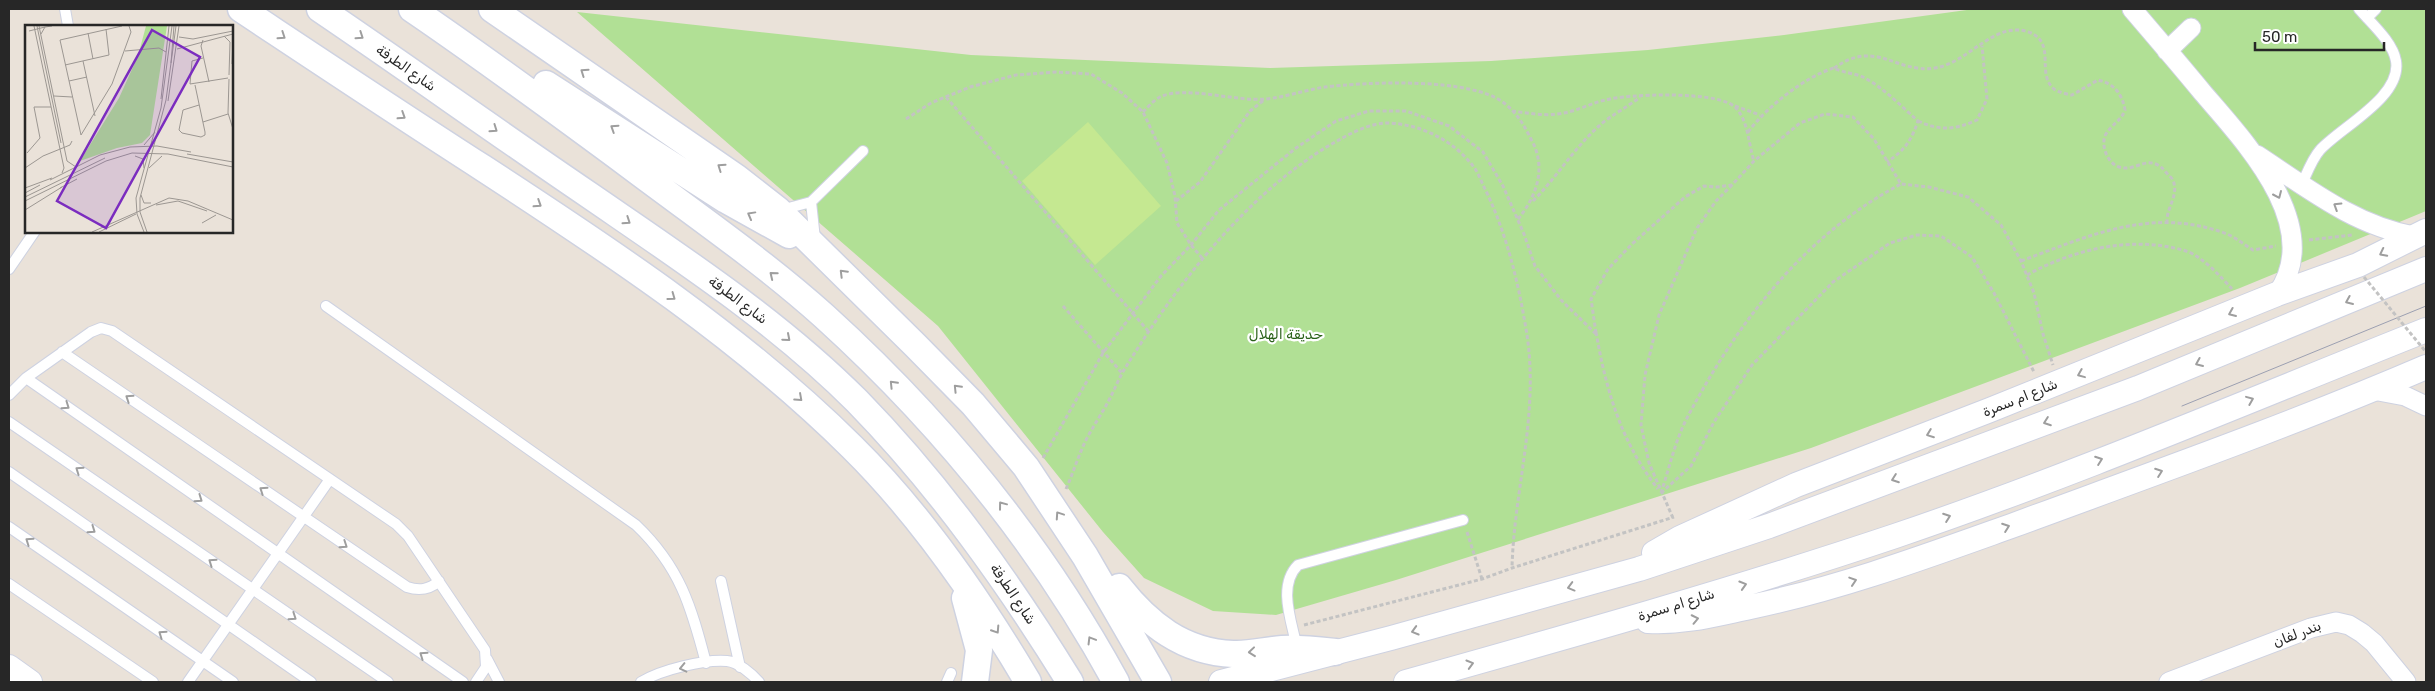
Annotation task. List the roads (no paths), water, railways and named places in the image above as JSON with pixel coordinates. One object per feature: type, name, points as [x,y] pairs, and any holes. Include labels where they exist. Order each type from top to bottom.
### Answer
[{"type":"main road","points":[[241,9],[590,238],[708,322],[766,370],[853,448],[927,534],[987,617],[1028,682]]},
{"type":"main road","name":"شارع الطرفة","points":[[320,9],[733,294],[813,360],[857,402],[898,446],[971,533],[1004,578],[1070,682]]},
{"type":"main road","points":[[412,9],[447,32],[735,244],[824,316],[882,372],[959,453],[1000,503],[1034,549],[1116,682]]},
{"type":"main road","points":[[492,9],[737,178],[778,210],[973,404],[1026,467],[1085,556],[1158,682]]},
{"type":"main road","points":[[447,32],[496,56],[546,84],[726,200],[820,251]]},
{"type":"main road","points":[[1085,556],[1102,569],[1135,608],[1157,627],[1190,645],[1210,651],[1234,654],[1295,638],[1335,652]]},
{"type":"main road","points":[[958,576],[979,650],[958,679]]},
{"type":"street","points":[[2132,9],[2254,152],[2276,191],[2293,241],[2287,277],[2277,294]]},
{"type":"street","points":[[2168,51],[2192,28]]},
{"type":"street","points":[[2254,152],[2351,215],[2390,232],[2420,234]]},
{"type":"street","name":"شارع ام سمرة","points":[[1618,574],[1671,542],[1781,491],[2277,294],[2358,265],[2420,234]]},
{"type":"street","name":"شارع ام سمرة","points":[[1221,682],[1618,574],[1769,526],[2138,388],[2426,269]]},
{"type":"street","name":"شارع ام سمرة","points":[[1406,682],[1761,580],[1907,531],[2130,448],[2426,330]]},
{"type":"street","name":"شارع ام سمرة","points":[[1629,619],[1685,621],[1784,600],[1847,583],[1924,557],[2281,427],[2426,367]]},
{"type":"street","points":[[2373,390],[2405,396],[2426,406]]},
{"type":"street","name":"بندر لفان","points":[[2169,682],[2311,628],[2336,622],[2349,625],[2362,633],[2374,644],[2406,682]]},
{"type":"street","points":[[9,667],[30,682]]},
{"type":"lane","points":[[65,9],[68,25]]},
{"type":"lane","points":[[2302,184],[2318,152],[2384,96],[2394,81],[2396,61],[2390,45],[2359,9]]},
{"type":"lane","points":[[2367,18],[2376,9]]},
{"type":"lane","points":[[778,210],[811,202],[863,151]]},
{"type":"lane","points":[[811,202],[820,251]]},
{"type":"lane","points":[[9,269],[33,232]]},
{"type":"lane","points":[[326,306],[636,525],[654,542],[682,587],[691,608],[706,663]]},
{"type":"lane","points":[[9,395],[26,378],[96,329],[112,331],[396,524],[408,536],[481,643],[499,682]]},
{"type":"lane","points":[[62,352],[407,587],[420,590],[433,586],[439,581]]},
{"type":"lane","points":[[26,378],[463,682]]},
{"type":"lane","points":[[9,422],[388,682]]},
{"type":"lane","points":[[9,472],[311,682]]},
{"type":"lane","points":[[188,682],[330,479]]},
{"type":"lane","points":[[1295,638],[1286,590],[1292,572],[1298,565],[1463,520]]},
{"type":"lane","points":[[9,527],[233,682]]},
{"type":"lane","points":[[721,581],[740,667]]},
{"type":"lane","points":[[9,584],[153,682]]},
{"type":"lane","points":[[476,682],[486,667],[487,658]]},
{"type":"lane","points":[[641,682],[655,674],[728,660],[750,673],[759,682]]},
{"type":"tram line","points":[[2182,406],[2426,306]]},
{"type":"park label","name":"حديقة الهلال","points":[[1286,334]]}]
